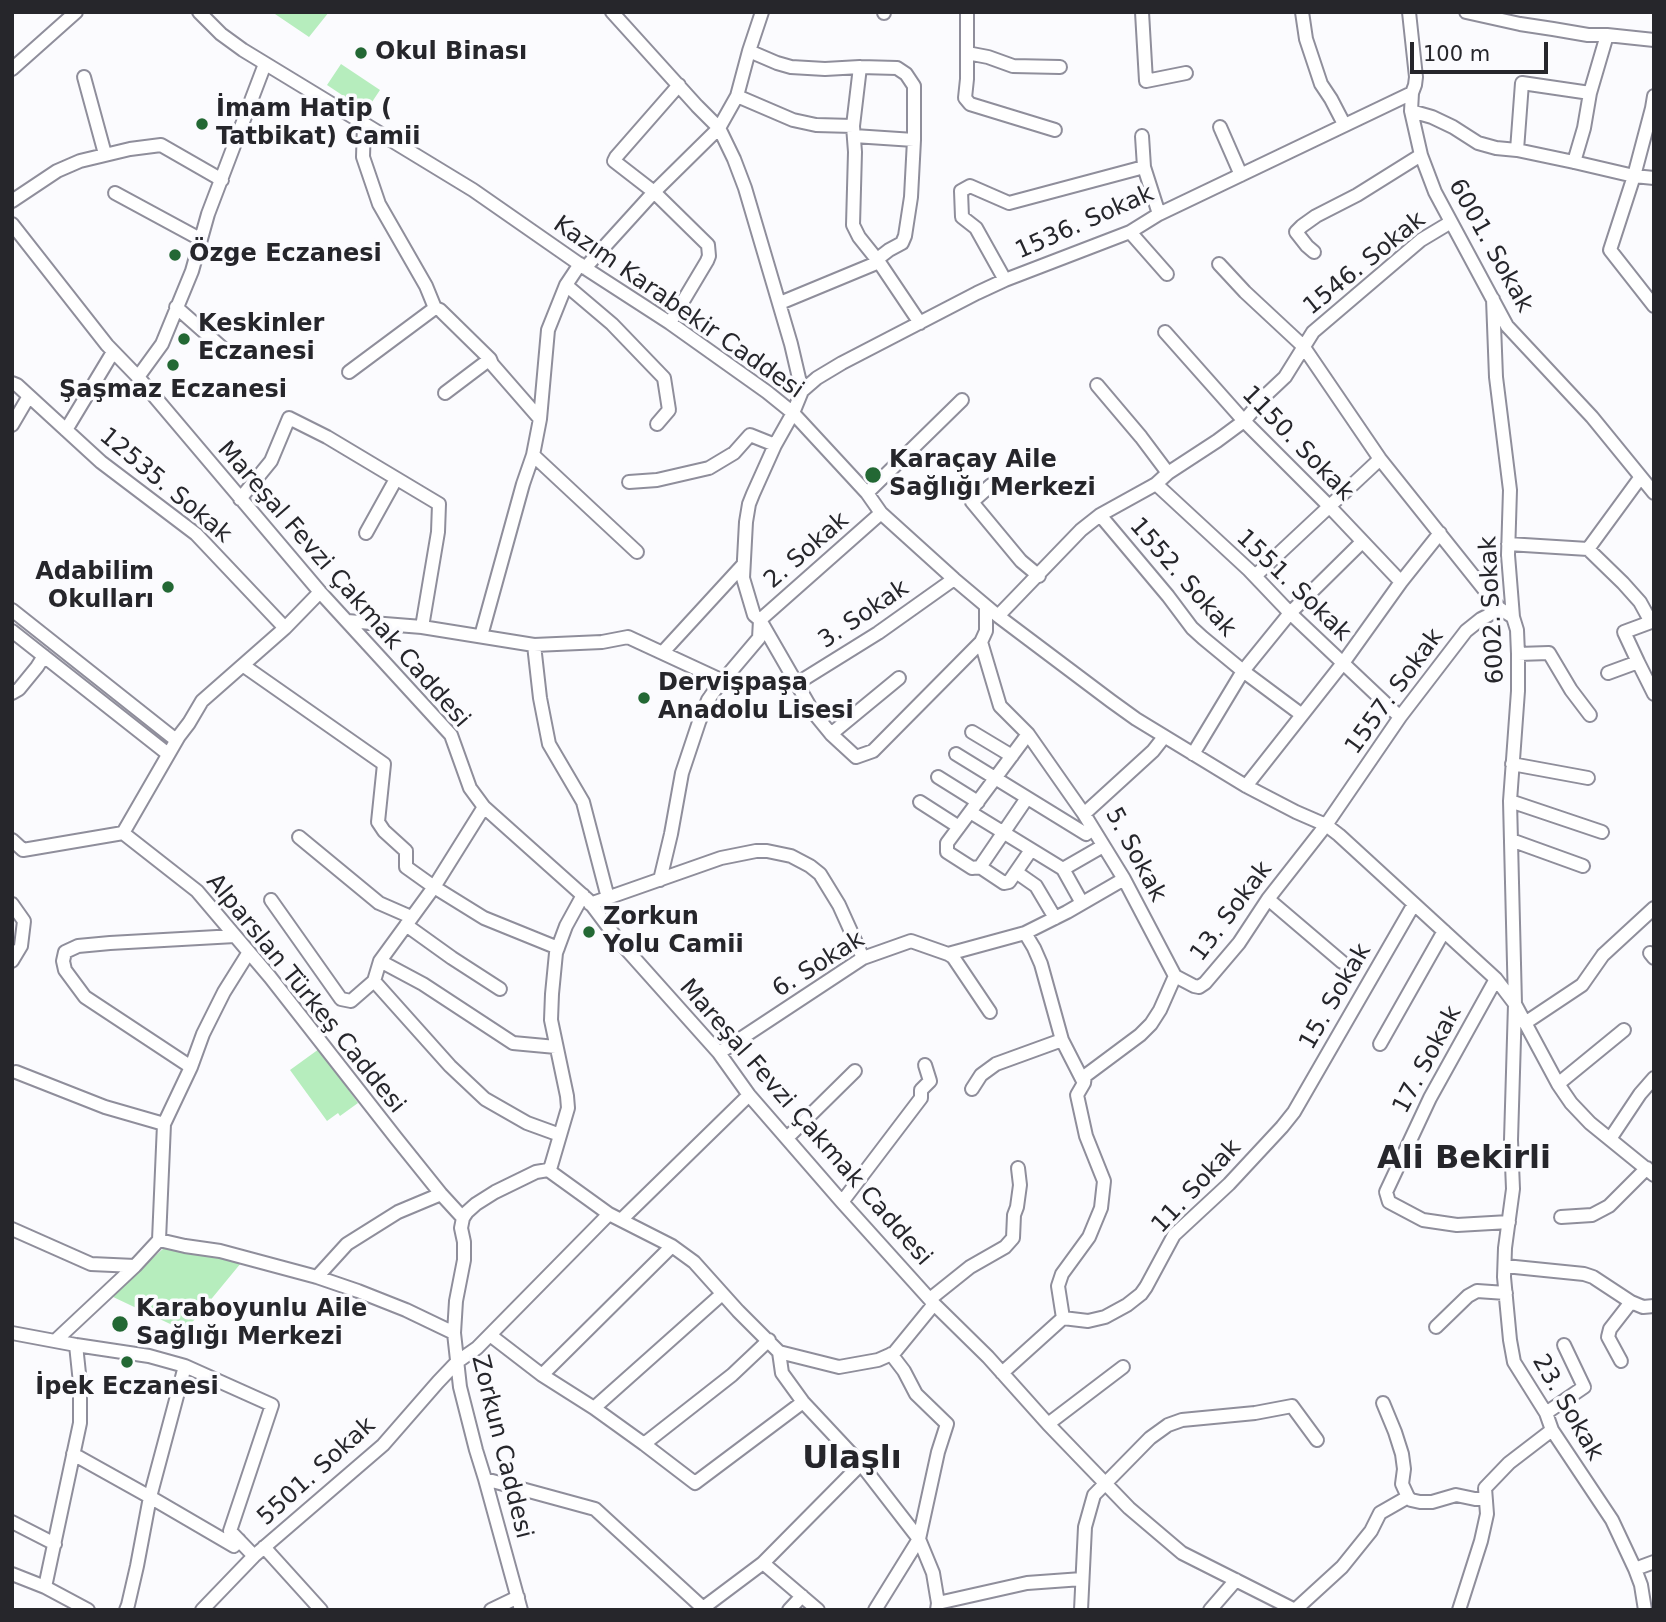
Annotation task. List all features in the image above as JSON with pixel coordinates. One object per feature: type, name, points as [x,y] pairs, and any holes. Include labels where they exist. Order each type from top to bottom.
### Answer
[{"type":"street","points":[[12,69],[76,12]]},
{"type":"street","points":[[204,17],[219,12]]},
{"type":"street","points":[[612,12],[719,128],[745,188],[780,303],[802,391],[749,504],[742,566],[754,615],[760,620],[813,712],[835,731],[856,757],[873,751],[981,642],[986,631],[986,606]]},
{"type":"street","points":[[481,636],[533,455],[540,418],[548,330],[566,285],[654,191],[719,128],[737,96],[762,12]]},
{"type":"street","points":[[967,12],[965,98],[970,104],[1055,130]]},
{"type":"street","points":[[1142,12],[1146,81],[1186,73]]},
{"type":"street","points":[[1302,12],[1306,39],[1321,85],[1344,124]]},
{"type":"street","name":"6001. Sokak","points":[[1409,12],[1416,77],[1411,111],[1421,155],[1435,192],[1507,326],[1592,417],[1654,493]]},
{"type":"street","points":[[1470,13],[1588,35],[1654,40]]},
{"type":"street","name":"Kazım Karabekir Caddesi","points":[[204,17],[221,34],[265,64],[473,190],[670,323],[793,412],[867,493],[881,513],[998,616],[1111,701],[1164,737],[1246,786],[1326,825],[1339,835],[1496,979],[1515,1004],[1558,1084],[1581,1115],[1650,1172]]},
{"type":"street","points":[[1574,162],[1606,35]]},
{"type":"street","points":[[749,51],[791,67],[897,68],[914,86],[911,197],[902,243],[880,257],[878,262],[780,303]]},
{"type":"street","points":[[967,53],[1013,66],[1060,67]]},
{"type":"street","points":[[138,377],[162,344],[192,271],[200,239],[265,64]]},
{"type":"street","points":[[860,67],[854,131],[853,225],[919,323]]},
{"type":"street","points":[[85,77],[105,154]]},
{"type":"street","points":[[1517,150],[1522,83],[1590,93]]},
{"type":"street","points":[[670,323],[706,261],[709,250],[705,240],[654,191],[614,161],[679,85]]},
{"type":"street","name":"1536. Sokak","points":[[802,391],[842,363],[1004,280],[1130,232],[1159,214],[1412,93]]},
{"type":"street","points":[[737,96],[793,120],[914,140]]},
{"type":"street","points":[[1653,104],[1634,176],[1610,250],[1654,306]]},
{"type":"street","points":[[1411,111],[1432,117],[1478,142],[1496,148],[1654,178]]},
{"type":"street","points":[[364,123],[363,157],[379,204],[426,286],[435,308],[490,359],[540,418]]},
{"type":"street","points":[[1220,127],[1241,175]]},
{"type":"street","points":[[1142,136],[1144,167],[1159,214]]},
{"type":"street","points":[[12,201],[57,171],[80,160],[161,145],[222,180]]},
{"type":"street","points":[[1314,252],[1296,232],[1302,226],[1421,155]]},
{"type":"street","points":[[1004,280],[976,228],[962,217],[961,191],[970,186],[1009,204],[1144,167]]},
{"type":"street","points":[[115,193],[200,239]]},
{"type":"street","name":"1546. Sokak","points":[[998,616],[1039,576],[1071,539],[1100,516],[1156,484],[1244,421],[1293,367],[1313,332],[1422,240],[1451,222]]},
{"type":"street","name":"Mareşal Fevzi Çakmak Caddesi","points":[[12,224],[113,352],[138,377],[320,592],[451,735],[470,788],[484,807],[587,900],[618,940],[719,1053],[749,1094],[932,1301],[1129,1508],[1182,1553],[1295,1610]]},
{"type":"street","points":[[1130,232],[1167,274]]},
{"type":"street","points":[[1219,264],[1303,346],[1380,459],[1499,608],[1513,617]]},
{"type":"street","points":[[566,285],[612,324],[664,378],[669,410],[657,424]]},
{"type":"street","name":"6002. Sokak","points":[[1493,299],[1496,377],[1510,490],[1507,544],[1518,654],[1510,801],[1515,1004]]},
{"type":"street","points":[[176,307],[227,352]]},
{"type":"street","points":[[349,372],[435,308]]},
{"type":"street","name":"1150. Sokak","points":[[1165,332],[1244,421],[1401,582]]},
{"type":"street","points":[[66,430],[113,352]]},
{"type":"street","points":[[445,393],[490,359]]},
{"type":"street","name":"12535. Sokak","points":[[12,383],[101,462],[196,534],[285,628]]},
{"type":"street","points":[[1097,385],[1168,473]]},
{"type":"street","points":[[12,425],[29,396]]},
{"type":"street","points":[[867,493],[962,400]]},
{"type":"street","points":[[240,499],[271,461],[289,418],[327,437],[439,504],[438,531],[422,627]]},
{"type":"street","points":[[629,482],[657,480],[709,468],[734,453],[750,435],[775,445]]},
{"type":"street","points":[[533,455],[637,552]]},
{"type":"street","points":[[1255,576],[1380,459]]},
{"type":"street","points":[[366,533],[397,478]]},
{"type":"street","points":[[1588,549],[1640,478]]},
{"type":"street","name":"1551. Sokak","points":[[1156,484],[1400,717]]},
{"type":"street","points":[[991,485],[972,502],[1021,561],[1039,576]]},
{"type":"street","name":"2. Sokak","points":[[760,620],[881,513]]},
{"type":"street","name":"1552. Sokak","points":[[1100,516],[1192,628],[1242,671],[1302,715]]},
{"type":"street","points":[[1246,786],[1343,663],[1440,533]]},
{"type":"street","points":[[1193,754],[1242,671],[1290,613],[1362,542]]},
{"type":"street","points":[[1507,544],[1588,549],[1623,583],[1653,621],[1624,632],[1654,694]]},
{"type":"street","points":[[663,653],[742,566]]},
{"type":"street","name":"3. Sokak","points":[[796,684],[878,633],[954,579]]},
{"type":"street","points":[[12,859],[23,850],[123,833],[176,740],[202,701],[244,666],[320,592]]},
{"type":"street","name":"1557. Sokak","points":[[1326,825],[1400,717],[1466,631],[1499,608]]},
{"type":"street","points":[[12,610],[176,740]]},
{"type":"street","points":[[660,880],[688,753],[708,699],[759,638],[760,620]]},
{"type":"street","points":[[347,621],[422,627],[534,645],[602,642],[628,637],[723,681]]},
{"type":"street","points":[[12,631],[168,754]]},
{"type":"street","points":[[981,642],[1000,706],[1028,734],[1084,814]]},
{"type":"street","points":[[534,645],[540,698],[550,744],[583,802],[608,898]]},
{"type":"street","points":[[1518,654],[1549,653],[1590,715]]},
{"type":"street","points":[[12,693],[19,689],[44,656]]},
{"type":"street","points":[[1608,673],[1638,662]]},
{"type":"street","points":[[244,666],[384,764],[377,822],[383,831],[406,851],[406,867],[484,918],[558,948]]},
{"type":"street","points":[[835,731],[899,678]]},
{"type":"street","points":[[972,732],[1012,756]]},
{"type":"street","points":[[1028,734],[947,843],[947,852],[972,868],[980,867],[1004,883],[1009,882],[1031,850]]},
{"type":"street","name":"5. Sokak","points":[[1164,737],[1153,751],[1084,814],[1124,879],[1175,976]]},
{"type":"street","points":[[956,754],[1086,834],[1093,829]]},
{"type":"street","points":[[1512,764],[1588,778]]},
{"type":"street","points":[[938,777],[1003,833],[1063,869],[1082,903]]},
{"type":"street","points":[[980,867],[1027,798]]},
{"type":"street","points":[[1510,801],[1602,832]]},
{"type":"street","points":[[920,802],[959,827]]},
{"type":"street","points":[[271,900],[341,999],[351,1001],[374,981],[380,961],[434,887],[484,807]]},
{"type":"street","name":"13. Sokak","points":[[1084,1083],[1085,1076],[1090,1071],[1098,1068],[1152,1024],[1175,976],[1194,986],[1205,983],[1239,943],[1268,899],[1326,825]]},
{"type":"street","name":"Alparslan Türkeş Caddesi","points":[[123,833],[197,891],[463,1218]]},
{"type":"street","points":[[299,837],[379,903],[409,921],[452,958],[500,989]]},
{"type":"street","points":[[12,840],[23,850]]},
{"type":"street","points":[[1511,840],[1583,866]]},
{"type":"street","points":[[1063,869],[1104,846]]},
{"type":"street","points":[[548,1170],[568,1108],[551,1020],[558,948],[566,926],[587,900],[608,898],[703,863],[744,852],[767,851],[791,856],[820,873],[839,905],[863,957]]},
{"type":"street","points":[[1016,872],[1036,886],[1055,918]]},
{"type":"street","points":[[948,954],[1024,933],[1124,879]]},
{"type":"street","points":[[1268,899],[1342,962]]},
{"type":"street","points":[[12,904],[23,920],[21,946],[12,961]]},
{"type":"street","name":"15. Sokak","points":[[1294,1112],[1414,904]]},
{"type":"street","points":[[1525,1023],[1582,985],[1603,955],[1654,908]]},
{"type":"street","points":[[1380,1044],[1444,931]]},
{"type":"street","points":[[1002,1373],[1063,1318],[1058,1286],[1062,1274],[1092,1230],[1101,1208],[1104,1181],[1086,1136],[1078,1103],[1077,1095],[1084,1083],[1062,1040],[1041,964],[1024,933]]},
{"type":"street","points":[[191,1067],[85,997],[65,971],[62,961],[65,952],[78,946],[235,936]]},
{"type":"street","name":"6. Sokak","points":[[719,1053],[863,957],[911,941],[948,954]]},
{"type":"street","points":[[55,1341],[159,1240],[164,1124],[191,1067],[203,1034],[249,952]]},
{"type":"street","points":[[948,954],[953,957],[990,1012]]},
{"type":"street","points":[[380,961],[423,984],[513,1043],[556,1047]]},
{"type":"street","name":"17. Sokak","points":[[1496,979],[1430,1098],[1386,1192],[1390,1202],[1423,1220],[1457,1225],[1509,1222]]},
{"type":"street","points":[[374,981],[450,1066],[485,1099],[527,1123],[560,1135]]},
{"type":"street","name":"23. Sokak","points":[[1515,1004],[1511,1140],[1513,1189],[1505,1248],[1506,1293],[1514,1362],[1546,1413],[1552,1430],[1612,1520],[1641,1585],[1645,1610]]},
{"type":"street","points":[[1558,1084],[1624,1030]]},
{"type":"street","points":[[972,1089],[981,1075],[996,1064],[1062,1040]]},
{"type":"street","points":[[842,1202],[921,1098],[921,1090],[930,1081],[925,1065]]},
{"type":"street","points":[[787,1138],[855,1072]]},
{"type":"street","points":[[14,1073],[105,1107],[164,1124]]},
{"type":"street","points":[[1610,1139],[1654,1078]]},
{"type":"street","points":[[621,1220],[749,1094]]},
{"type":"street","name":"11. Sokak","points":[[1063,1318],[1096,1320],[1115,1313],[1135,1299],[1146,1287],[1174,1235],[1229,1184],[1294,1112]]},
{"type":"street","points":[[779,1352],[839,1367],[878,1360],[891,1354],[932,1301],[970,1267],[1005,1247],[1013,1238],[1020,1185],[1018,1168]]},
{"type":"street","points":[[463,1218],[476,1204],[495,1192],[536,1172],[548,1170],[609,1214],[671,1246],[694,1262],[779,1352],[782,1373],[803,1402],[861,1464],[919,1539],[933,1573],[938,1606],[1027,1583],[1082,1579]]},
{"type":"street","points":[[1561,1217],[1592,1214],[1609,1206],[1650,1172]]},
{"type":"street","points":[[317,1277],[347,1244],[398,1212],[441,1194]]},
{"type":"street","name":"5501. Sokak","points":[[202,1610],[254,1556],[383,1445],[457,1362],[491,1335],[609,1214]]},
{"type":"street","name":"Zorkun Caddesi","points":[[463,1218],[461,1228],[464,1260],[456,1301],[454,1333],[460,1387],[519,1603]]},
{"type":"street","points":[[12,1229],[91,1264],[135,1266]]},
{"type":"street","points":[[159,1240],[236,1255],[317,1277],[406,1310],[454,1333]]},
{"type":"street","points":[[542,1375],[671,1246]]},
{"type":"street","points":[[1505,1266],[1584,1274],[1631,1302],[1643,1307],[1654,1306]]},
{"type":"street","points":[[1436,1327],[1468,1296],[1477,1291],[1506,1293]]},
{"type":"street","points":[[594,1408],[722,1294]]},
{"type":"street","points":[[1621,1361],[1608,1337],[1610,1329],[1631,1302]]},
{"type":"street","points":[[12,1333],[149,1356],[185,1366],[272,1405],[230,1531],[254,1556]]},
{"type":"street","points":[[491,1335],[542,1375],[594,1408],[695,1483],[803,1402]]},
{"type":"street","points":[[645,1444],[733,1375],[769,1340]]},
{"type":"street","points":[[45,1587],[80,1423],[76,1345]]},
{"type":"street","points":[[1546,1413],[1584,1387],[1564,1345]]},
{"type":"street","points":[[875,1610],[919,1539],[938,1452],[947,1424],[916,1394],[891,1354]]},
{"type":"street","points":[[126,1610],[150,1497],[185,1366]]},
{"type":"street","points":[[1048,1424],[1123,1367]]},
{"type":"street","points":[[1383,1404],[1402,1454],[1402,1485],[1411,1500],[1432,1502],[1456,1495],[1485,1499]]},
{"type":"street","points":[[1082,1610],[1085,1527],[1094,1495],[1150,1438],[1174,1422],[1292,1406],[1317,1440]]},
{"type":"street","points":[[1459,1610],[1487,1514],[1485,1488],[1509,1463],[1552,1430]]},
{"type":"street","points":[[74,1454],[234,1546],[239,1540]]},
{"type":"street","points":[[485,1479],[595,1508],[703,1608],[763,1563],[861,1464]]},
{"type":"street","points":[[1295,1610],[1342,1567],[1371,1531],[1380,1513],[1408,1497]]},
{"type":"street","points":[[12,1522],[55,1544]]},
{"type":"street","points":[[264,1547],[321,1610]]},
{"type":"street","points":[[1635,1569],[1654,1562]]},
{"type":"street","points":[[763,1563],[818,1610]]},
{"type":"street","points":[[12,1574],[45,1587],[88,1610]]},
{"type":"street","points":[[1210,1610],[1236,1580]]},
{"type":"street","points":[[789,1610],[802,1596]]},
{"type":"street","points":[[491,1610],[519,1603]]},
{"type":"green space","points":[[329,12],[309,37],[275,14]]},
{"type":"green space","points":[[341,64],[380,90],[366,111],[327,85]]},
{"type":"green space","points":[[319,1049],[358,1103],[340,1116],[338,1113],[327,1121],[290,1070]]},
{"type":"green space","points":[[165,1247],[241,1263],[185,1331],[111,1296]]},
{"type":"place","name":"Okul Binası","points":[[361,53]]},
{"type":"place","name":"İmam Hatip ( Tatbikat) Camii","points":[[202,124]]},
{"type":"place","name":"Özge Eczanesi","points":[[175,255]]},
{"type":"place","name":"Keskinler Eczanesi","points":[[184,339]]},
{"type":"place","name":"Şaşmaz Eczanesi","points":[[173,365]]},
{"type":"place","name":"Karaçay Aile Sağlığı Merkezi","points":[[873,475]]},
{"type":"place","name":"Adabilim Okulları","points":[[168,587]]},
{"type":"place","name":"Dervişpaşa Anadolu Lisesi","points":[[644,698]]},
{"type":"place","name":"Zorkun Yolu Camii","points":[[589,932]]},
{"type":"place","name":"Karaboyunlu Aile Sağlığı Merkezi","points":[[120,1324]]},
{"type":"place","name":"İpek Eczanesi","points":[[127,1362]]},
{"type":"district","name":"Ali Bekirli","points":[[1464,1160]]},
{"type":"district","name":"Ulaşlı","points":[[852,1460]]}]
